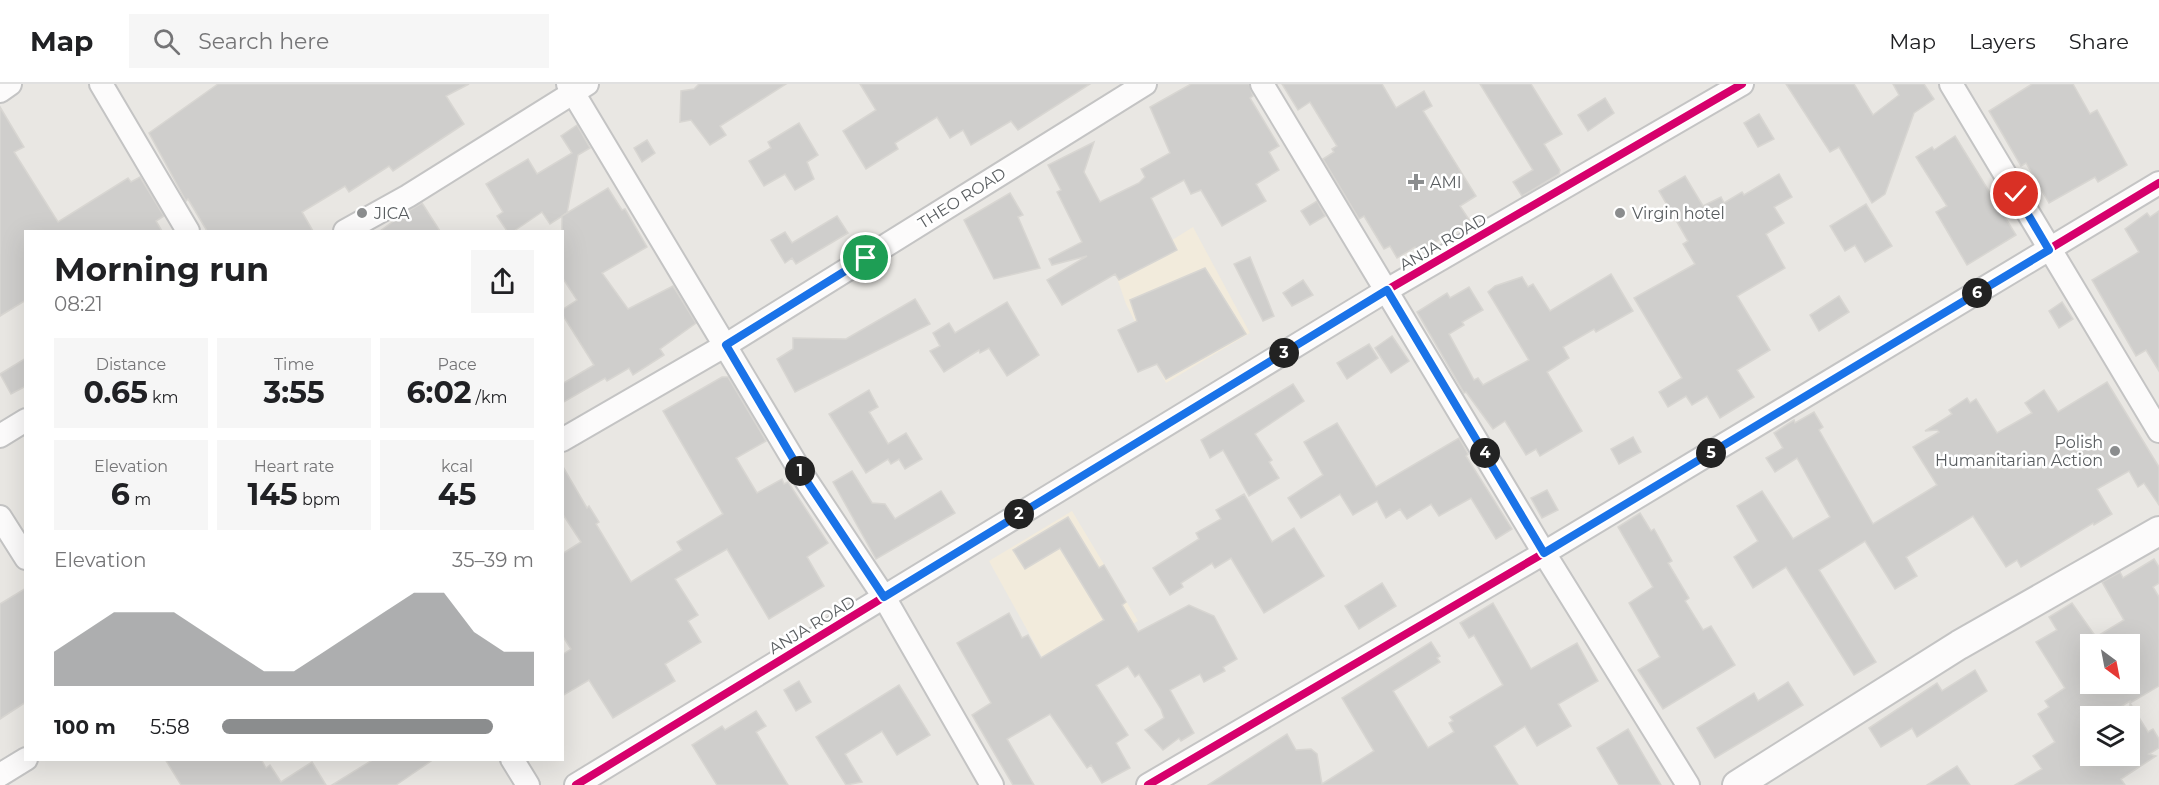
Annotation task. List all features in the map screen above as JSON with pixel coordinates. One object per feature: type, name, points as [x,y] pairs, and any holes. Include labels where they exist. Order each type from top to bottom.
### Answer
[{"type":"street","points":[[0,91],[10,84]]},
{"type":"street","points":[[101,84],[187,230]]},
{"type":"street","name":"THEO ROAD","points":[[564,439],[726,345],[1145,84]]},
{"type":"street","points":[[1262,84],[1544,553],[1689,785]]},
{"type":"street","name":"ANJA ROAD","points":[[576,785],[1387,290],[1742,84]]},
{"type":"street","points":[[1951,84],[2159,431]]},
{"type":"street","points":[[347,230],[408,196],[576,87],[802,474],[884,597],[992,785]]},
{"type":"street","points":[[1148,785],[1544,553],[2159,183]]},
{"type":"street","points":[[0,436],[24,421]]},
{"type":"street","points":[[0,517],[24,555]]},
{"type":"street","points":[[1737,785],[1959,645],[2159,531]]},
{"type":"street","points":[[0,775],[24,760]]},
{"type":"street","points":[[513,761],[528,785]]},
{"type":"shaded area","points":[[1193,227],[1250,333],[1166,383],[1126,304],[1116,275]]},
{"type":"shaded area","points":[[1072,511],[1138,621],[1051,673],[989,561]]},
{"type":"building","points":[[218,84],[469,84],[446,96],[464,124],[393,171],[389,166],[349,192],[345,186],[302,212],[312,230],[206,230],[188,199],[186,201],[149,133]]},
{"type":"building","points":[[699,84],[786,84],[720,126],[726,135],[710,145],[691,120],[680,122],[681,91],[694,89]]},
{"type":"building","points":[[860,84],[1090,84],[1018,130],[1011,121],[971,145],[963,130],[950,138],[937,117],[895,143],[898,149],[866,169],[843,131],[876,110]]},
{"type":"building","points":[[1191,84],[1249,84],[1253,96],[1250,98],[1279,146],[1269,152],[1279,170],[1256,184],[1266,201],[1222,226],[1201,190],[1191,194],[1184,180],[1151,198],[1177,250],[1119,280],[1115,274],[1062,305],[1047,280],[1087,256],[1052,265],[1049,259],[1082,242],[1057,192],[1061,190],[1048,165],[1094,142],[1084,172],[1100,202],[1139,183],[1145,177],[1141,169],[1170,153],[1150,107]]},
{"type":"building","points":[[1282,84],[1382,84],[1396,108],[1424,91],[1432,106],[1423,111],[1476,196],[1460,206],[1470,221],[1418,253],[1415,247],[1397,258],[1390,246],[1384,249],[1364,216],[1359,219],[1323,159],[1334,152],[1332,149],[1337,146],[1310,102],[1298,110]]},
{"type":"building","points":[[1480,84],[1531,84],[1562,134],[1544,144],[1560,170],[1559,174],[1522,196],[1513,182],[1533,170]]},
{"type":"building","points":[[1786,84],[1854,84],[1873,115],[1899,95],[1893,84],[1924,84],[1934,99],[1914,113],[1885,194],[1872,203],[1839,147],[1830,152]]},
{"type":"building","points":[[2032,84],[2073,84],[2090,114],[2097,110],[2127,165],[2098,182],[2095,177],[2049,203],[2026,163],[2021,166],[1989,111]]},
{"type":"building","points":[[1605,98],[1614,113],[1588,131],[1578,115]]},
{"type":"building","points":[[0,107],[24,147],[14,152],[58,222],[128,178],[131,182],[140,177],[164,216],[156,221],[161,230],[24,230],[24,301],[0,316]]},
{"type":"building","points":[[1759,114],[1774,139],[1758,147],[1744,123]]},
{"type":"building","points":[[799,123],[818,155],[807,162],[814,179],[795,190],[785,174],[764,186],[749,161],[771,148],[768,142]]},
{"type":"building","points":[[577,125],[590,148],[578,155],[567,213],[550,224],[542,212],[515,230],[506,230],[497,216],[503,212],[486,184],[528,159],[537,174],[572,153],[561,136]]},
{"type":"building","points":[[1955,136],[2016,235],[1967,265],[1936,212],[1947,206],[1916,157],[1932,147],[1934,150]]},
{"type":"building","points":[[647,140],[655,153],[642,162],[634,148]]},
{"type":"building","points":[[1779,174],[1792,197],[1774,207],[1784,223],[1766,234],[1785,268],[1737,296],[1770,350],[1737,370],[1754,397],[1720,418],[1707,396],[1692,405],[1686,396],[1668,407],[1659,392],[1682,378],[1634,298],[1695,264],[1683,244],[1688,241],[1659,191],[1685,176],[1703,206],[1721,197],[1724,203],[1742,192],[1744,195]]},
{"type":"building","points":[[608,188],[622,210],[625,209],[647,247],[602,273],[628,309],[673,286],[696,323],[660,349],[664,355],[633,375],[629,368],[607,381],[605,378],[564,402],[564,383],[594,365],[564,317],[564,309],[577,300],[564,280],[562,216]]},
{"type":"building","points":[[1010,193],[1023,215],[1018,217],[1040,268],[994,279],[964,220]]},
{"type":"building","points":[[1317,201],[1325,216],[1310,225],[1301,211]]},
{"type":"building","points":[[422,203],[439,230],[381,230]]},
{"type":"building","points":[[1866,204],[1892,246],[1865,262],[1855,245],[1845,251],[1830,226]]},
{"type":"building","points":[[2159,211],[2159,371],[2146,350],[2136,356],[2092,280],[2139,252],[2125,229],[2147,213],[2150,217]]},
{"type":"building","points":[[837,216],[848,233],[796,264],[792,258],[785,263],[771,240],[785,232],[792,243]]},
{"type":"building","points":[[1250,257],[1274,316],[1263,321],[1234,264]]},
{"type":"building","points":[[1205,268],[1246,334],[1166,379],[1157,364],[1138,372],[1118,330],[1137,321],[1130,300]]},
{"type":"building","points":[[1611,274],[1633,311],[1596,332],[1594,329],[1563,347],[1569,358],[1547,372],[1582,431],[1540,456],[1536,449],[1526,455],[1505,421],[1493,429],[1466,392],[1464,393],[1417,312],[1447,293],[1450,298],[1469,287],[1483,310],[1462,322],[1464,325],[1449,334],[1474,380],[1478,378],[1483,385],[1529,360],[1488,292],[1495,286],[1522,277],[1528,287],[1533,284],[1550,311]]},
{"type":"building","points":[[1303,280],[1313,295],[1292,306],[1283,293]]},
{"type":"building","points":[[1839,296],[1849,312],[1819,331],[1810,315]]},
{"type":"building","points":[[915,299],[930,324],[795,392],[777,359],[793,349],[793,338],[846,339]]},
{"type":"building","points":[[1007,302],[1039,355],[1007,376],[989,348],[980,353],[979,350],[944,372],[930,351],[940,346],[933,333],[949,323],[955,333]]},
{"type":"building","points":[[2062,302],[2073,319],[2059,328],[2049,311]]},
{"type":"building","points":[[1392,336],[1409,361],[1391,373],[1375,348]]},
{"type":"building","points":[[1369,344],[1378,358],[1347,379],[1337,363]]},
{"type":"building","points":[[24,359],[24,387],[11,394],[0,374]]},
{"type":"building","points":[[722,377],[728,377],[766,441],[736,458],[757,493],[782,479],[784,484],[788,482],[828,543],[807,557],[824,586],[769,619],[727,549],[675,579],[698,615],[688,621],[701,642],[665,664],[675,681],[613,718],[589,680],[564,695],[564,654],[571,649],[564,638],[564,553],[581,542],[564,516],[564,468],[587,508],[589,506],[599,522],[596,524],[631,582],[682,550],[677,542],[723,514],[663,411]]},
{"type":"building","points":[[2107,382],[2159,467],[2159,505],[2144,483],[2138,487],[2129,471],[2097,489],[2112,514],[2021,567],[2017,560],[2006,567],[1973,516],[1906,557],[1917,576],[1895,589],[1865,541],[1819,570],[1876,662],[1854,675],[1786,567],[1753,588],[1734,557],[1758,541],[1737,506],[1762,491],[1793,539],[1830,517],[1797,458],[1775,472],[1766,458],[1783,448],[1774,433],[1794,420],[1795,423],[1814,412],[1823,427],[1819,430],[1873,524],[1937,485],[1913,447],[1939,432],[1937,430],[1925,431],[1952,414],[1949,410],[1967,398],[1970,403],[1976,399],[1997,433],[2032,413],[2025,403],[2044,390],[2058,412]]},
{"type":"building","points":[[1293,384],[1304,401],[1255,434],[1272,460],[1269,462],[1279,478],[1249,496],[1223,450],[1210,458],[1201,440]]},
{"type":"building","points":[[869,390],[878,407],[869,412],[888,444],[906,433],[922,459],[905,469],[899,459],[891,464],[888,459],[866,473],[829,414]]},
{"type":"building","points":[[1337,423],[1376,487],[1459,438],[1468,454],[1466,456],[1512,529],[1496,539],[1471,498],[1439,516],[1431,504],[1407,519],[1400,509],[1386,518],[1377,501],[1353,515],[1340,494],[1301,518],[1288,498],[1323,475],[1304,442]]},
{"type":"building","points":[[1633,437],[1641,452],[1619,464],[1611,449]]},
{"type":"building","points":[[852,471],[872,503],[885,504],[895,519],[941,491],[955,513],[876,559],[833,482]]},
{"type":"building","points":[[1547,490],[1558,510],[1542,518],[1531,498]]},
{"type":"building","points":[[1244,494],[1272,542],[1294,528],[1324,576],[1264,613],[1231,558],[1215,568],[1212,563],[1181,583],[1183,587],[1170,595],[1153,568],[1199,539],[1196,533],[1221,519],[1216,510]]},
{"type":"building","points":[[1640,513],[1651,531],[1654,529],[1672,561],[1668,563],[1689,598],[1685,601],[1703,630],[1711,626],[1735,665],[1663,709],[1638,670],[1660,657],[1629,603],[1653,587],[1618,527]]},
{"type":"building","points":[[1068,517],[1099,568],[1104,565],[1126,602],[1122,605],[1138,632],[1189,605],[1214,616],[1237,659],[1223,667],[1225,671],[1204,682],[1200,674],[1170,690],[1194,733],[1181,741],[1179,738],[1163,750],[1145,730],[1164,718],[1161,709],[1139,674],[1135,677],[1128,666],[1096,685],[1128,735],[1116,743],[1130,768],[1102,783],[1091,765],[1087,768],[1050,714],[1007,739],[1034,785],[1013,785],[972,715],[991,703],[957,643],[1009,613],[1022,638],[1028,635],[1041,658],[1104,620],[1060,548],[1025,569],[1013,550]]},
{"type":"building","points":[[2154,559],[2159,567],[2159,583],[2153,587],[2159,597],[2159,686],[2122,706],[2080,706],[2080,766],[2140,766],[2140,719],[2148,732],[2153,729],[2159,739],[2159,748],[2149,754],[2156,756],[2121,779],[2125,785],[2015,785],[2042,769],[2033,756],[2055,742],[2038,714],[2049,707],[2045,701],[2065,688],[2036,642],[2057,630],[2049,617],[2072,603],[2094,634],[2080,634],[2080,694],[2140,694],[2140,634],[2101,634],[2124,620],[2102,582],[2120,572],[2123,578]]},
{"type":"building","points":[[1382,583],[1396,606],[1359,629],[1345,606]]},
{"type":"building","points":[[24,589],[24,703],[0,719],[0,604]]},
{"type":"building","points":[[1493,603],[1531,669],[1577,643],[1598,681],[1558,704],[1571,726],[1537,746],[1525,726],[1494,746],[1518,785],[1208,785],[1287,734],[1296,750],[1311,749],[1317,754],[1322,784],[1374,751],[1342,698],[1431,642],[1440,656],[1437,658],[1440,662],[1393,691],[1428,748],[1454,732],[1449,723],[1453,721],[1450,717],[1503,685],[1474,635],[1469,638],[1460,623]]},
{"type":"building","points":[[1975,670],[1987,691],[1917,737],[1912,728],[1881,747],[1869,728],[1937,683],[1942,691]]},
{"type":"building","points":[[799,681],[811,702],[796,711],[784,690]]},
{"type":"building","points":[[1788,682],[1803,705],[1715,758],[1697,728],[1754,693],[1758,701]]},
{"type":"building","points":[[899,685],[930,735],[897,755],[882,731],[845,754],[862,782],[846,785],[816,737]]},
{"type":"building","points":[[756,711],[766,726],[756,732],[788,785],[717,785],[692,745],[722,726],[725,730]]},
{"type":"building","points":[[1628,729],[1661,785],[1619,785],[1597,748]]},
{"type":"building","points":[[166,761],[262,761],[266,768],[270,765],[281,782],[312,762],[326,785],[181,785]]},
{"type":"building","points":[[371,761],[431,761],[396,785],[332,785]]},
{"type":"building","points":[[1957,766],[1970,785],[1927,785]]},
{"type":"cycle path","points":[[576,785],[1387,290],[1742,84]]},
{"type":"cycle path","points":[[1148,785],[1544,553],[2159,183]]},
{"type":"place","name":"AMI","points":[[1416,182]]},
{"type":"place","name":"JICA","points":[[362,213]]},
{"type":"place","name":"Virgin hotel","points":[[1620,213]]},
{"type":"place","name":"Polish Humanitarian Action","points":[[2115,451]]},
{"type":"route","points":[[866,258],[726,345],[802,474],[884,597],[1387,290],[1544,553],[2049,250],[2016,194]]}]
